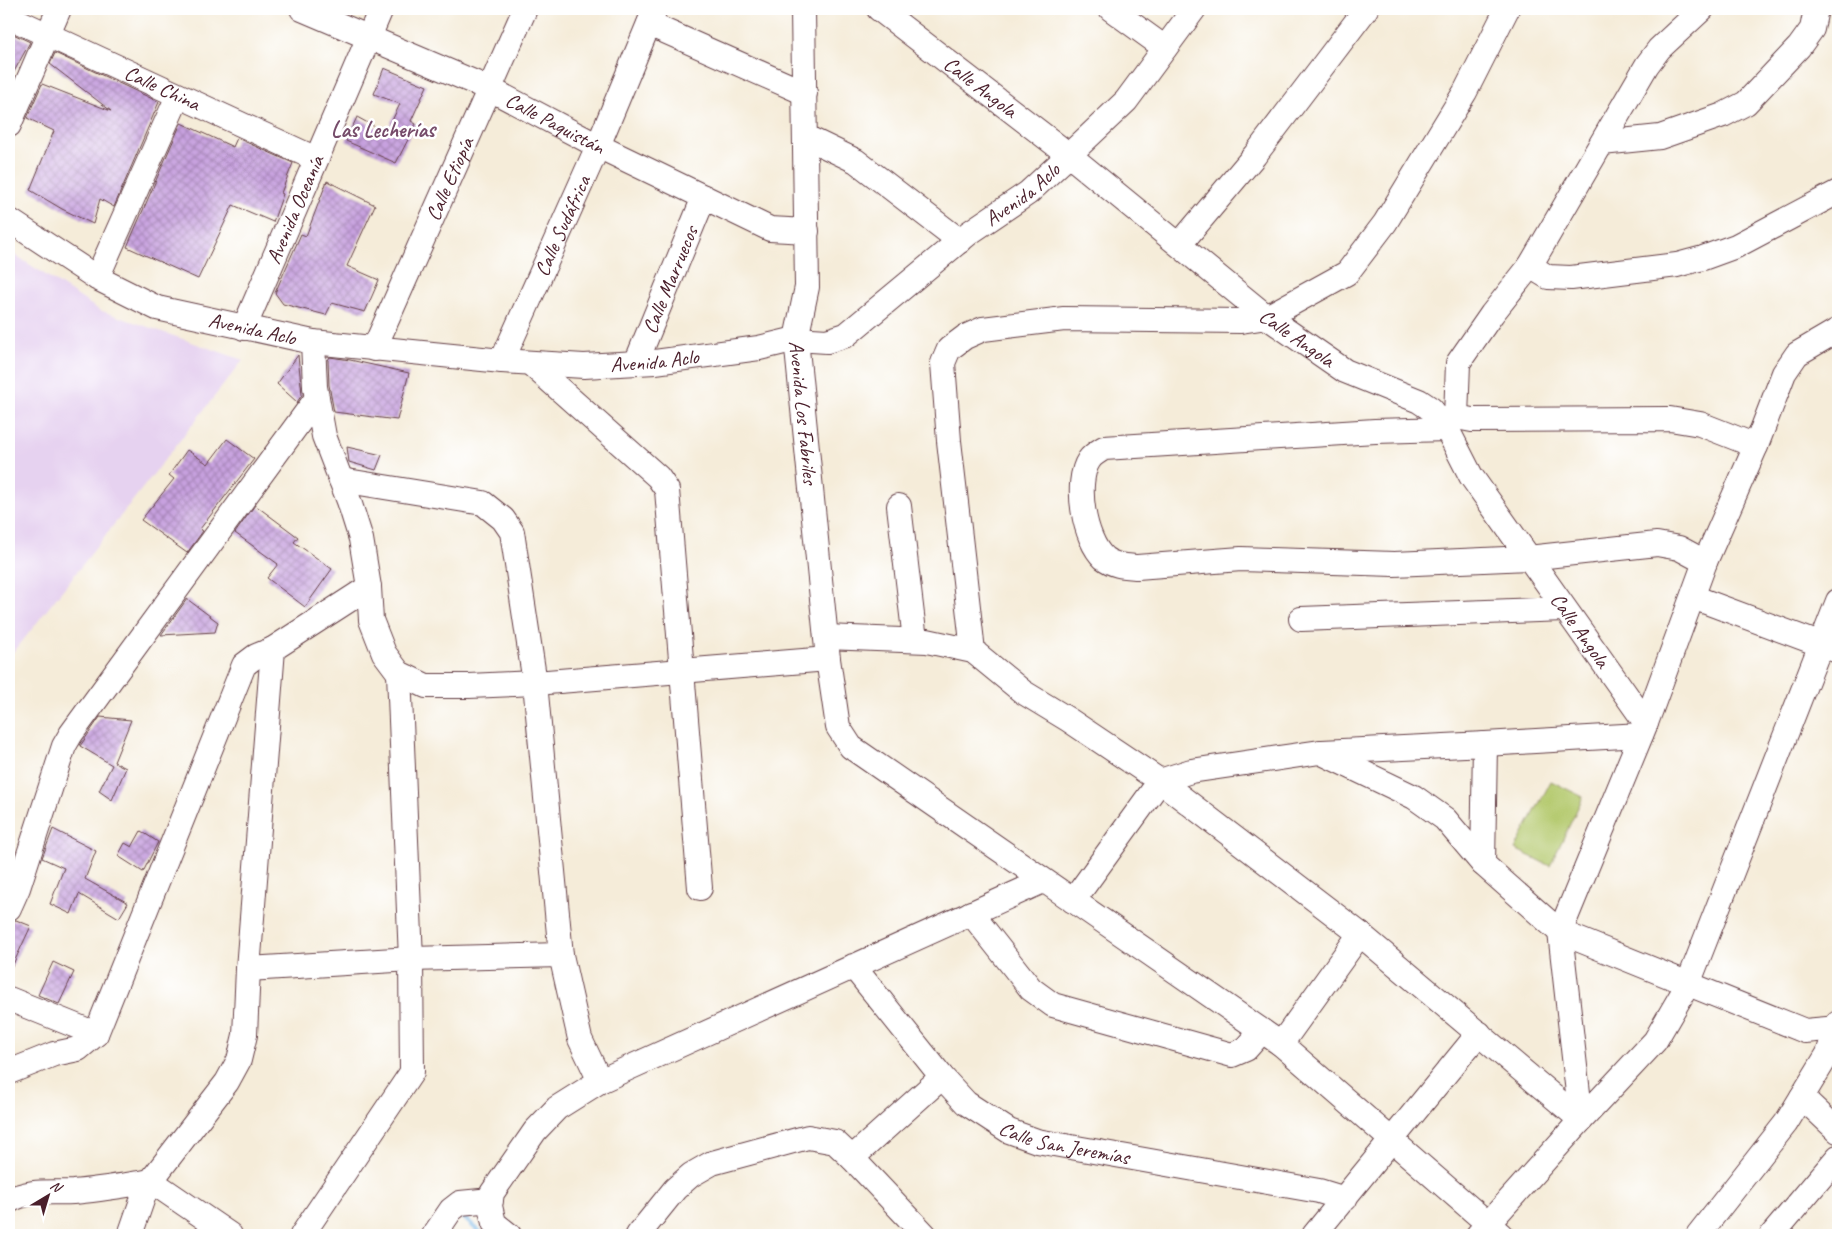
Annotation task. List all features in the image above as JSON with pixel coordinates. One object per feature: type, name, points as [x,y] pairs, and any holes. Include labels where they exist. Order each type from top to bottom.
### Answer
[{"type":"street","points":[[9,125],[59,9]]},
{"type":"street","name":"Calle Paquistán","points":[[302,9],[490,89],[598,146],[770,229],[806,231]]},
{"type":"street","name":"Avenida Oceanía","points":[[244,328],[381,9]]},
{"type":"street","name":"Calle Etiopía","points":[[374,349],[525,9]]},
{"type":"street","name":"Avenida Los Fabriles","points":[[803,9],[807,287],[796,338],[827,648],[838,727],[852,747],[1043,880]]},
{"type":"street","name":"Calle Angola","points":[[878,9],[1069,155],[1267,317],[1345,372],[1420,401],[1452,423],[1471,476],[1564,609],[1643,729]]},
{"type":"street","points":[[1111,9],[1165,48]]},
{"type":"street","name":"Avenida Aclo","points":[[9,220],[96,278],[157,308],[313,342],[502,361],[584,366],[655,362],[759,348],[796,338],[827,341],[846,335],[960,241],[1028,193],[1126,100],[1194,9]]},
{"type":"street","points":[[1180,244],[1255,155],[1366,9]]},
{"type":"street","points":[[973,651],[962,568],[949,441],[943,363],[949,349],[966,337],[983,329],[1064,319],[1241,321],[1267,317],[1347,273],[1385,223],[1465,92],[1507,9]]},
{"type":"street","points":[[1452,423],[1458,363],[1492,314],[1530,266],[1647,65],[1659,49],[1702,9]]},
{"type":"street","points":[[1602,143],[1660,137],[1723,115],[1746,103],[1799,47],[1812,29],[1816,9]]},
{"type":"street","points":[[652,16],[805,93]]},
{"type":"street","name":"Calle Sudáfrica","points":[[502,361],[598,146],[652,16]]},
{"type":"street","name":"Calle China","points":[[9,17],[316,159]]},
{"type":"street","points":[[96,278],[178,96]]},
{"type":"street","points":[[806,137],[856,161],[960,241]]},
{"type":"street","points":[[1530,266],[1548,277],[1571,278],[1686,263],[1736,246],[1838,192]]},
{"type":"street","name":"Calle Marruecos","points":[[636,363],[704,197]]},
{"type":"street","points":[[1580,1120],[1560,932],[1643,729],[1705,562],[1756,446],[1784,373],[1797,354],[1838,330]]},
{"type":"street","points":[[313,342],[315,387],[324,436],[361,539],[369,586],[371,620],[384,652],[399,673],[426,686]]},
{"type":"street","points":[[530,362],[658,477],[667,490],[700,888]]},
{"type":"street","points":[[9,908],[18,888],[64,746],[71,734],[317,398]]},
{"type":"street","points":[[1705,562],[1679,548],[1657,544],[1528,558],[1394,564],[1241,559],[1120,566],[1104,558],[1089,535],[1083,506],[1082,475],[1089,458],[1104,448],[1375,431],[1472,420],[1670,419],[1700,424],[1756,446]]},
{"type":"street","points":[[341,480],[483,503],[503,519],[512,532],[535,683],[561,955],[580,1039],[600,1081]]},
{"type":"street","points":[[899,506],[915,640]]},
{"type":"street","points":[[9,1072],[54,1054],[78,1048],[96,1034],[244,665],[256,656],[273,649],[369,586]]},
{"type":"street","points":[[1693,597],[1830,648]]},
{"type":"street","points":[[509,1235],[494,1223],[490,1206],[492,1193],[535,1131],[557,1108],[600,1081],[1043,880],[1271,1037],[1391,1140],[1489,1232],[1580,1120],[1655,1042],[1688,984],[1830,648],[1838,601]]},
{"type":"street","points":[[1300,619],[1564,609]]},
{"type":"street","points":[[400,704],[407,694],[416,687],[535,683],[682,671],[827,648],[927,640],[973,651],[1023,692],[1069,720],[1160,781],[1360,934],[1580,1120]]},
{"type":"street","points":[[130,1235],[151,1181],[226,1082],[239,1060],[245,1035],[248,969],[273,649]]},
{"type":"street","points":[[302,1235],[412,1072],[411,959],[399,673]]},
{"type":"street","points":[[1073,901],[1160,781],[1191,770],[1320,752],[1485,744],[1643,729]]},
{"type":"street","points":[[1483,864],[1485,744]]},
{"type":"street","points":[[1320,752],[1414,797],[1445,820],[1483,864],[1560,932],[1805,1031],[1838,1027],[1828,1054],[1786,1123],[1698,1235]]},
{"type":"street","points":[[971,913],[1031,989],[1053,1004],[1232,1054],[1271,1037],[1360,934]]},
{"type":"street","points":[[248,969],[411,959],[561,955]]},
{"type":"street","name":"Calle San Jeremías","points":[[853,966],[942,1077],[966,1103],[1009,1131],[1037,1141],[1319,1191],[1344,1199]]},
{"type":"street","points":[[9,999],[96,1034]]},
{"type":"street","points":[[1314,1235],[1479,1033]]},
{"type":"street","points":[[852,1158],[942,1077]]},
{"type":"street","points":[[1802,1097],[1838,1131]]},
{"type":"street","points":[[638,1235],[675,1189],[691,1175],[712,1163],[808,1137],[835,1142],[924,1235]]},
{"type":"street","points":[[1772,1235],[1838,1157]]},
{"type":"street","points":[[9,1201],[18,1196],[36,1192],[74,1192],[151,1181],[230,1235]]},
{"type":"street","points":[[434,1235],[451,1210],[460,1203],[491,1200]]},
{"type":"shaded area","points":[[9,251],[99,310],[243,360],[9,656]]},
{"type":"green space","points":[[1551,781],[1583,797],[1550,866],[1515,849]]},
{"type":"building","points":[[9,32],[30,42],[9,81]]},
{"type":"building","points":[[55,53],[159,102],[114,207],[100,199],[93,224],[62,209],[30,190],[54,131],[27,118],[42,84],[111,111],[50,64]]},
{"type":"building","points":[[384,68],[427,86],[411,121],[416,124],[396,163],[346,141],[357,117],[386,133],[400,104],[374,94]]},
{"type":"building","points":[[181,123],[233,147],[237,138],[293,163],[281,193],[283,194],[273,222],[233,205],[198,279],[127,247]]},
{"type":"building","points":[[327,181],[375,205],[347,266],[379,280],[365,312],[332,303],[326,315],[283,304],[275,293],[301,234],[306,236]]},
{"type":"building","points":[[298,355],[302,395],[297,402],[277,384]]},
{"type":"building","points":[[330,357],[409,373],[397,420],[334,412],[329,385],[328,360]]},
{"type":"building","points":[[227,439],[254,459],[200,529],[203,531],[187,553],[141,520],[174,479],[169,475],[187,450],[208,464]]},
{"type":"building","points":[[347,447],[382,455],[376,470],[349,462]]},
{"type":"building","points":[[255,505],[298,537],[294,542],[332,569],[305,607],[267,578],[278,564],[235,533]]},
{"type":"building","points":[[187,599],[218,622],[215,632],[161,635]]},
{"type":"building","points":[[100,717],[131,720],[114,762],[126,768],[112,800],[99,791],[112,765],[80,746]]},
{"type":"building","points":[[53,829],[96,851],[85,879],[128,903],[119,918],[79,894],[71,914],[50,904],[64,868],[42,858]]},
{"type":"building","points":[[141,831],[158,842],[143,872],[118,856],[125,843],[132,847]]},
{"type":"building","points":[[16,920],[31,926],[9,973],[9,921]]},
{"type":"building","points":[[53,962],[74,972],[59,1004],[38,995]]},
{"type":"waterway","points":[[461,1215],[483,1235]]},
{"type":"district","name":"Las Lecherías","points":[[383,129]]}]
